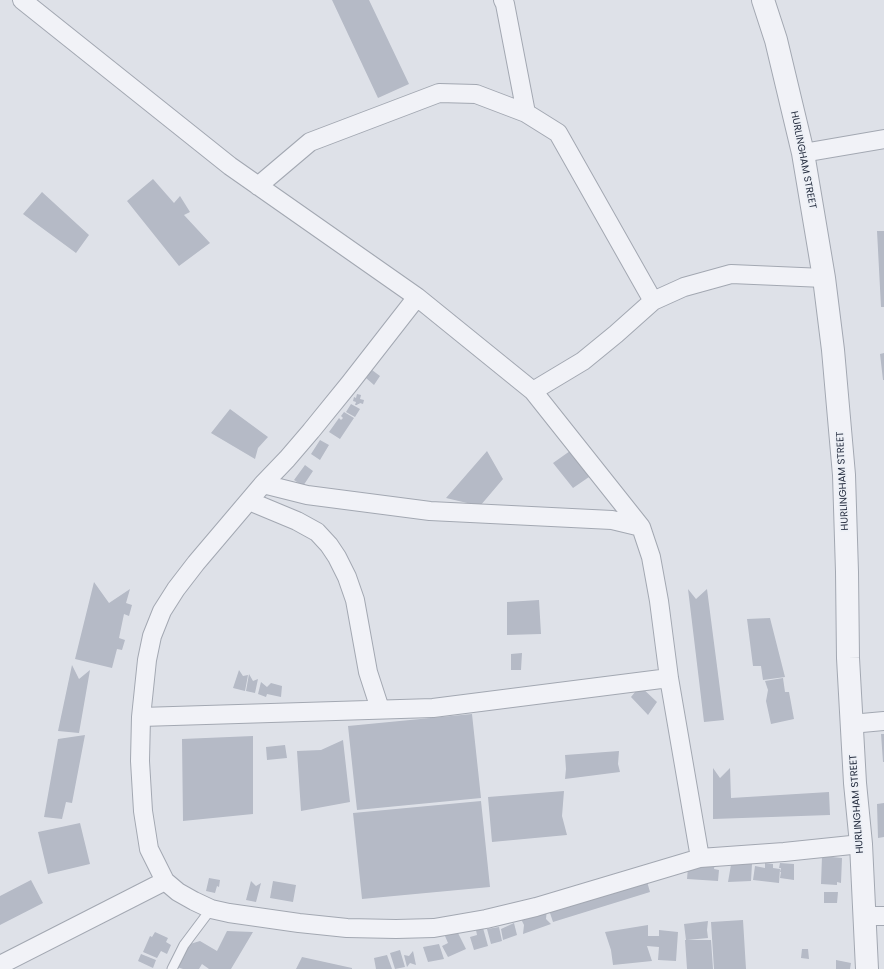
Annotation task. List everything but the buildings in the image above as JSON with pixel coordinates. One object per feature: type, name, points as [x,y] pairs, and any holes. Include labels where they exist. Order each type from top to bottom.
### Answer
[{"type":"street","points":[[22,0],[224,161],[417,297],[533,391],[641,527],[651,557],[659,601],[668,678],[700,858]]},
{"type":"street","points":[[503,0],[526,113]]},
{"type":"street","name":"HURLINGHAM STREET","points":[[762,0],[776,40],[803,153],[824,278],[833,350],[844,475],[848,658],[855,783],[861,844],[874,916],[867,969]]},
{"type":"street","points":[[258,186],[310,142],[439,93],[476,94],[526,113],[558,133],[653,301]]},
{"type":"street","points":[[803,153],[884,138]]},
{"type":"street","points":[[533,391],[583,361],[653,301],[684,287],[731,274],[824,278]]},
{"type":"street","points":[[417,297],[316,425],[263,484],[196,563],[176,589],[162,611],[152,636],[147,660],[141,718],[140,761],[143,811],[149,849],[165,881],[178,892],[211,909],[229,913],[347,928],[434,928],[486,919],[536,907],[700,858],[784,852],[861,844]]},
{"type":"street","points":[[263,484],[307,495],[430,511],[612,520],[641,527]]},
{"type":"street","points":[[249,501],[297,521],[317,532],[329,545],[337,557],[347,577],[355,600],[368,672],[380,709]]},
{"type":"street","points":[[141,718],[433,708],[668,678]]},
{"type":"street","points":[[851,724],[884,721]]},
{"type":"street","points":[[0,965],[165,881]]},
{"type":"lane","points":[[172,969],[184,945],[211,909]]}]
